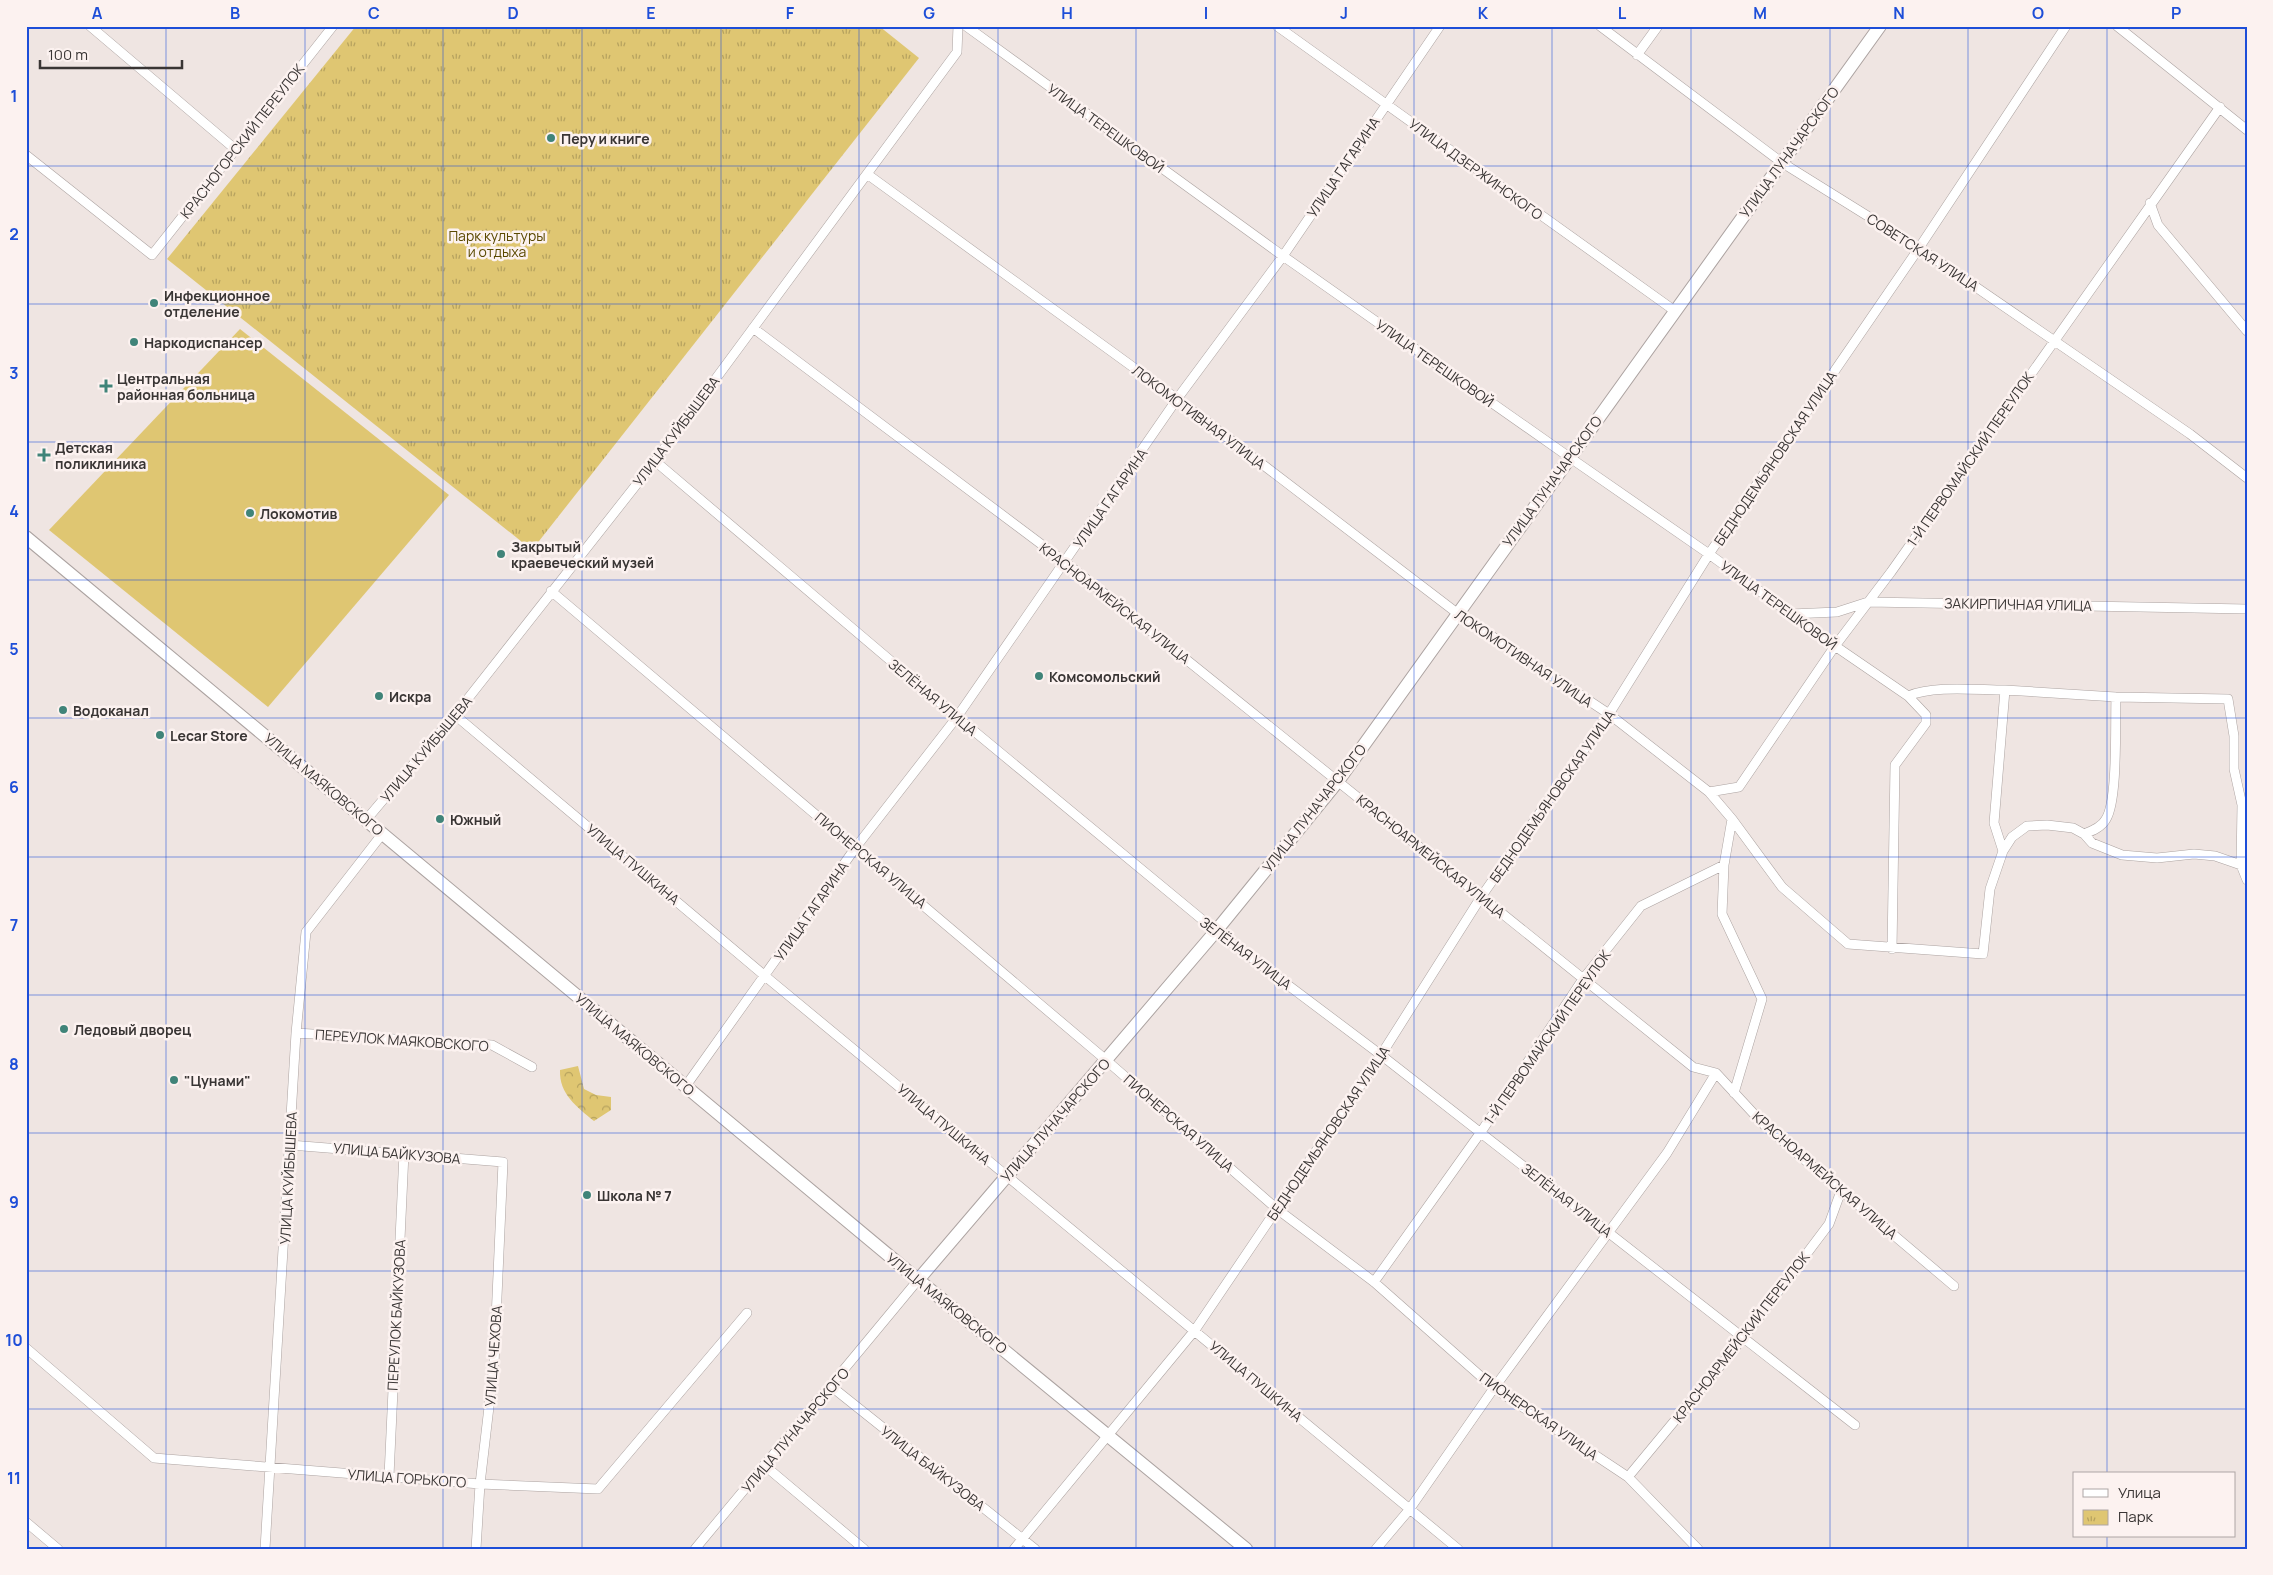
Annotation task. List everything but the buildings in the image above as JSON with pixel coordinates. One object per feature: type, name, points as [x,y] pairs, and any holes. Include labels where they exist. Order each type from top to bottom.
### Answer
[{"type":"main road","name":"УЛИЦА ЛУНАЧАРСКОГО","points":[[918,1280],[1216,931],[1338,781],[1456,613],[1880,26]]},
{"type":"main road","name":"УЛИЦА МАЯКОВСКОГО","points":[[26,537],[918,1280],[1246,1549]]},
{"type":"street","points":[[90,26],[235,149]]},
{"type":"street","name":"КРАСНОГОРСКИЙ ПЕРЕУЛОК","points":[[26,155],[152,256],[333,26]]},
{"type":"street","name":"УЛИЦА КУЙБЫШЕВА","points":[[366,820],[455,715],[655,461],[958,52],[958,26]]},
{"type":"street","name":"УЛИЦА ТЕРЕШКОВОЙ","points":[[966,26],[1283,256],[1709,554],[1908,696],[1926,716],[1926,723],[1895,765],[1892,948]]},
{"type":"street","name":"УЛИЦА ДЗЕРЖИНСКОГО","points":[[1277,26],[1675,312]]},
{"type":"street","name":"УЛИЦА ГАГАРИНА","points":[[686,1086],[856,847],[957,717],[1177,399],[1283,256],[1440,26]]},
{"type":"street","name":"СОВЕТСКАЯ УЛИЦА","points":[[1600,26],[1781,162],[1919,248],[2190,434],[2247,478]]},
{"type":"street","points":[[1637,55],[1658,26]]},
{"type":"street","name":"БЕДНОДЕМЬЯНОВСКАЯ УЛИЦА","points":[[1014,1549],[1195,1330],[1278,1210],[1381,1055],[1481,897],[1610,714],[1709,554],[1919,248],[2066,26]]},
{"type":"street","points":[[2117,26],[2247,130]]},
{"type":"street","name":"1-Й ПЕРВОМАЙСКИЙ ПЕРЕУЛОК","points":[[1709,792],[1738,787],[2150,203],[2220,107]]},
{"type":"street","name":"ЛОКОМОТИВНАЯ УЛИЦА","points":[[867,174],[1177,399],[1456,613],[1610,714],[1709,792],[1732,819],[1782,887],[1848,944],[1983,954],[1990,889],[2003,851],[2012,837],[2027,826],[2073,828],[2084,834],[2092,843],[2122,855],[2157,858],[2194,854],[2215,856],[2241,865]]},
{"type":"street","points":[[2150,203],[2158,225],[2247,331]]},
{"type":"street","name":"КРАСНОАРМЕЙСКАЯ УЛИЦА","points":[[753,328],[1065,562],[1693,1067],[1716,1073],[1767,1128],[1954,1286]]},
{"type":"street","name":"ЗЕЛЁНАЯ УЛИЦА","points":[[655,461],[957,717],[1216,931],[1481,1132],[1854,1425]]},
{"type":"street","name":"ПИОНЕРСКАЯ УЛИЦА","points":[[551,591],[856,847],[1106,1060],[1278,1210],[1374,1282],[1494,1388],[1628,1477],[1698,1549]]},
{"type":"street","name":"ЗАКИРПИЧНАЯ УЛИЦА","points":[[1791,614],[1837,612],[1868,602],[2247,609]]},
{"type":"street","points":[[1908,696],[1914,693],[1945,690],[2005,690],[2116,697],[2228,699],[2234,736],[2234,770],[2242,805],[2241,865],[2247,880]]},
{"type":"street","points":[[2003,851],[1994,823],[1995,792],[2005,690]]},
{"type":"street","points":[[2084,834],[2096,829],[2106,820],[2112,802],[2116,697]]},
{"type":"street","name":"УЛИЦА ПУШКИНА","points":[[455,715],[1006,1176],[1195,1330],[1458,1549]]},
{"type":"street","points":[[1732,819],[1724,865],[1722,914],[1762,998],[1734,1093]]},
{"type":"street","name":"УЛИЦА КУЙБЫШЕВА","points":[[265,1549],[296,1033],[306,932],[383,834]]},
{"type":"street","name":"1-Й ПЕРВОМАЙСКИЙ ПЕРЕУЛОК","points":[[1374,1282],[1481,1132],[1583,980],[1641,906],[1724,865]]},
{"type":"street","name":"ПЕРЕУЛОК МАЯКОВСКОГО","points":[[296,1033],[492,1045],[532,1067]]},
{"type":"street","points":[[1376,1549],[1409,1510],[1494,1388],[1667,1153],[1716,1073]]},
{"type":"street","name":"УЛИЦА БАЙКУЗОВА","points":[[290,1144],[503,1162]]},
{"type":"street","name":"ПЕРЕУЛОК БАЙКУЗОВА","points":[[388,1476],[404,1153]]},
{"type":"street","name":"УЛИЦА ЧЕХОВА","points":[[476,1549],[480,1484],[494,1364],[503,1162]]},
{"type":"street","name":"КРАСНОАРМЕЙСКИЙ ПЕРЕУЛОК","points":[[1628,1477],[1744,1337],[1829,1224],[1841,1191]]},
{"type":"street","name":"УЛИЦА ЛУНАЧАРСКОГО","points":[[698,1548],[764,1465],[832,1387],[918,1280]]},
{"type":"street","name":"УЛИЦА ГОРЬКОГО","points":[[26,1348],[154,1458],[271,1469],[480,1484],[598,1489],[748,1313]]},
{"type":"street","name":"УЛИЦА БАЙКУЗОВА","points":[[832,1387],[1035,1549]]},
{"type":"street","points":[[764,1465],[864,1549]]},
{"type":"street","points":[[26,1522],[58,1549]]},
{"type":"green space","name":"Парк культуры и отдыха","points":[[356,26],[879,26],[919,58],[532,550],[167,259]]},
{"type":"green space","name":"Локомотив","points":[[240,329],[449,495],[268,707],[49,530]]},
{"type":"green space","points":[[578,1066],[584,1089],[596,1095],[611,1097],[611,1110],[594,1121],[570,1099],[562,1086],[560,1070]]},
{"type":"place","name":"Перу и книге","points":[[551,138]]},
{"type":"place","name":"Инфекционное отделение","points":[[154,303]]},
{"type":"place","name":"Наркодиспансер","points":[[134,342]]},
{"type":"place","name":"Центральная районная больница","points":[[106,386]]},
{"type":"place","name":"Детская поликлиника","points":[[44,455]]},
{"type":"place","name":"Локомотив","points":[[250,513]]},
{"type":"place","name":"Закрытый краевеческий музей","points":[[501,554]]},
{"type":"place","name":"Комсомольский","points":[[1039,676]]},
{"type":"place","name":"Искра","points":[[379,696]]},
{"type":"place","name":"Водоканал","points":[[63,710]]},
{"type":"place","name":"Lecar Store","points":[[160,735]]},
{"type":"place","name":"Южный","points":[[440,819]]},
{"type":"place","name":"Ледовый дворец","points":[[64,1029]]},
{"type":"place","name":"\"Цунами\"","points":[[174,1080]]},
{"type":"place","name":"Школа № 7","points":[[587,1195]]}]
